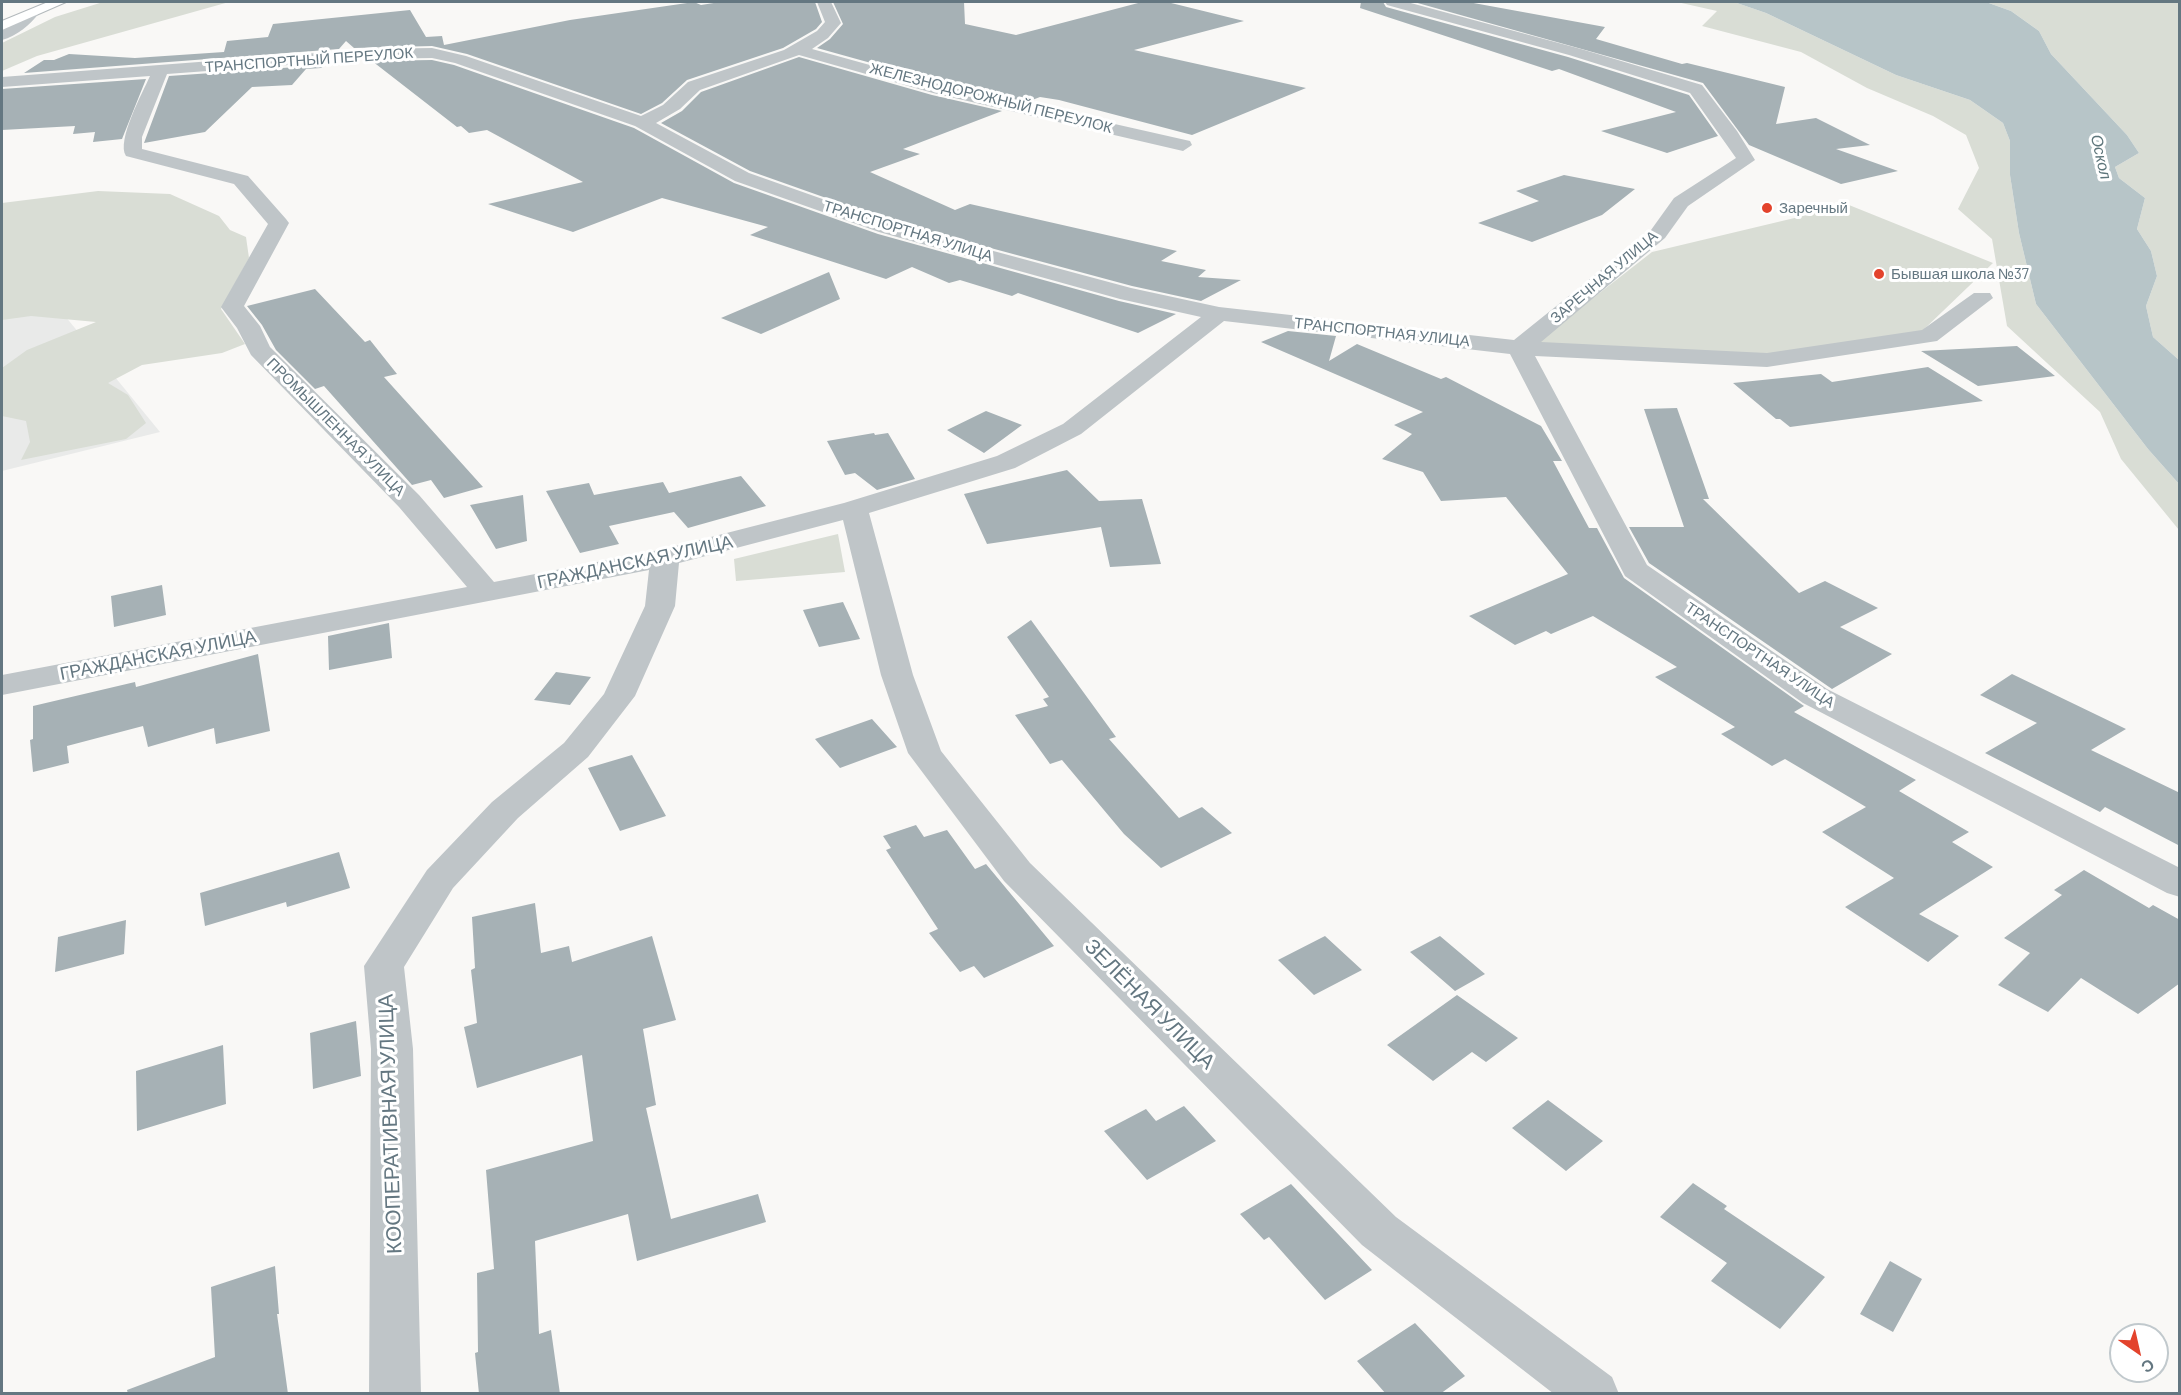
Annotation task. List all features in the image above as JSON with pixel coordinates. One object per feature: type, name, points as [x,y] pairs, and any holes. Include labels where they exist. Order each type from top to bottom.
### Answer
[{"type":"main road","points":[[2,15],[28,7],[59,2]]},
{"type":"main road","points":[[2,26],[28,7]]},
{"type":"street","points":[[641,122],[660,115],[677,103],[692,87],[799,50],[828,31],[832,23],[824,2]]},
{"type":"street","name":"ЗАРЕЧНАЯ УЛИЦА","points":[[1392,2],[1575,52],[1696,89],[1731,135],[1746,160],[1681,202],[1658,234],[1519,348]]},
{"type":"street","points":[[2,35],[19,26],[28,7]]},
{"type":"street","name":"ЖЕЛЕЗНОДОРОЖНЫЙ ПЕРЕУЛОК","points":[[799,50],[939,89],[1183,145]]},
{"type":"street","name":"ТРАНСПОРТНЫЙ ПЕРЕУЛОК","points":[[2,82],[369,54],[432,53],[460,59],[537,88],[641,122]]},
{"type":"street","name":"ПРОМЫШЛЕННАЯ УЛИЦА","points":[[161,70],[133,137],[133,152],[241,180],[279,223],[232,307],[248,326],[259,350],[410,501],[488,593]]},
{"type":"street","name":"ТРАНСПОРТНАЯ УЛИЦА","points":[[641,122],[742,177],[886,228],[1128,294],[1219,314],[1519,348],[1635,570],[1815,696],[2180,884]]},
{"type":"street","name":"ЗАРЕЧНАЯ УЛИЦА","points":[[1519,348],[1767,360],[1929,336],[1982,298]]},
{"type":"street","name":"ГРАЖДАНСКАЯ УЛИЦА","points":[[2,685],[665,558],[854,509],[1006,462],[1072,429],[1219,314]]},
{"type":"street","name":"ЗЕЛЁНАЯ УЛИЦА","points":[[854,509],[897,675],[925,753],[1017,872],[1379,1231],[1594,1394]]},
{"type":"street","name":"КООПЕРАТИВНАЯ УЛИЦА","points":[[395,1394],[392,1049],[384,966],[440,879],[505,810],[576,750],[619,696],[660,606],[665,558]]},
{"type":"shaded area","points":[[103,2],[229,2],[37,56],[2,71],[2,43],[55,17]]},
{"type":"shaded area","points":[[1677,2],[1734,2],[1766,13],[1896,75],[1970,100],[2003,123],[2010,141],[2010,175],[2019,233],[2036,304],[2148,449],[2179,484],[2179,530],[2121,459],[2100,412],[2007,326],[1992,239],[1958,209],[1979,168],[1966,135],[1933,116],[1867,88],[1801,52],[1702,26],[1717,11]]},
{"type":"shaded area","points":[[1986,2],[2179,2],[2179,360],[2153,337],[2146,306],[2157,276],[2151,251],[2137,229],[2145,198],[2119,178],[2115,167],[2139,153],[2127,135],[2051,54],[2039,31],[2011,11]]},
{"type":"shaded area","points":[[98,191],[170,194],[219,216],[230,230],[246,237],[249,258],[221,309],[245,344],[222,353],[142,365],[108,383],[128,395],[146,423],[126,439],[21,460],[30,442],[26,421],[2,416],[2,368],[27,350],[96,322],[31,316],[2,320],[2,203]]},
{"type":"shaded area","points":[[1849,205],[1993,263],[1918,335],[1761,358],[1533,345],[1652,252]]},
{"type":"shaded area","points":[[2,239],[160,432],[2,471]]},
{"type":"shaded area","points":[[838,534],[845,572],[736,581],[734,559]]},
{"type":"water","name":"Оскол","points":[[1734,2],[1986,2],[2011,11],[2039,31],[2051,54],[2127,135],[2139,153],[2115,167],[2119,178],[2145,198],[2137,229],[2151,251],[2157,276],[2146,306],[2153,337],[2179,360],[2179,484],[2148,449],[2036,304],[2019,233],[2010,175],[2010,141],[2003,123],[1970,100],[1896,75],[1766,13]]},
{"type":"building","points":[[694,2],[701,5],[720,2],[815,2],[822,22],[816,29],[783,48],[687,80],[662,103],[641,114],[467,54],[432,46],[354,48],[346,41],[339,49],[24,73],[44,60],[54,60],[69,54],[135,58],[224,52],[227,41],[268,37],[273,24],[410,10],[426,37],[442,36],[444,45],[570,20]]},
{"type":"building","points":[[833,2],[964,2],[965,24],[1016,35],[1142,2],[1167,2],[1244,21],[1134,50],[1306,88],[1192,135],[1059,100],[1040,97],[1027,102],[943,83],[817,48],[830,39],[843,24]]},
{"type":"building","points":[[1361,2],[1383,2],[1386,7],[1568,57],[1689,95],[1718,136],[1667,153],[1601,131],[1676,112],[1559,69],[1552,71],[1360,8]]},
{"type":"building","points":[[1414,2],[1468,2],[1605,27],[1596,39],[1682,64],[1687,63],[1785,87],[1776,124],[1816,118],[1870,145],[1836,149],[1898,171],[1841,184],[1749,145],[1703,83]]},
{"type":"building","points":[[799,57],[932,95],[1002,111],[903,149],[920,154],[870,172],[955,210],[970,204],[1177,251],[1161,261],[1206,270],[1198,277],[1241,280],[1201,301],[1132,286],[894,222],[750,171],[661,123],[682,111],[701,92]]},
{"type":"building","points":[[432,60],[454,65],[634,128],[734,183],[878,234],[1119,301],[1176,314],[1138,333],[1018,293],[1012,296],[960,280],[949,283],[912,267],[886,279],[750,235],[768,227],[662,198],[573,232],[488,204],[583,182],[487,130],[469,133],[461,126],[457,127],[372,61]]},
{"type":"building","points":[[325,65],[321,68],[306,69],[292,85],[252,87],[205,132],[144,143],[169,76]]},
{"type":"building","points":[[146,79],[122,139],[93,142],[95,132],[73,134],[75,126],[2,130],[2,89]]},
{"type":"building","points":[[1564,175],[1635,189],[1602,215],[1532,242],[1478,223],[1539,201],[1516,191]]},
{"type":"building","points":[[829,272],[840,299],[761,334],[721,318]]},
{"type":"building","points":[[315,289],[365,342],[370,340],[397,374],[384,377],[483,487],[444,498],[431,480],[412,485],[324,386],[315,389],[276,350],[262,325],[247,306]]},
{"type":"building","points":[[1288,331],[1336,336],[1329,361],[1357,344],[1441,379],[1446,377],[1541,426],[1562,461],[1553,461],[1589,528],[1597,528],[1624,578],[1804,706],[1794,712],[1916,780],[1899,791],[1969,832],[1952,842],[1993,867],[1919,914],[1959,936],[1928,962],[1845,907],[1894,878],[1822,832],[1866,807],[1785,759],[1772,766],[1721,734],[1735,727],[1655,677],[1677,667],[1593,616],[1551,634],[1546,631],[1515,645],[1469,616],[1568,574],[1506,497],[1441,501],[1423,472],[1382,459],[1412,434],[1394,425],[1423,412],[1261,342]]},
{"type":"building","points":[[2017,346],[2055,376],[1978,386],[1921,351]]},
{"type":"building","points":[[1928,367],[1983,401],[1790,427],[1780,419],[1776,419],[1733,383],[1821,374],[1832,382]]},
{"type":"building","points":[[1677,408],[1709,499],[1703,499],[1799,593],[1825,581],[1878,608],[1840,627],[1892,654],[1832,689],[1649,563],[1629,527],[1684,527],[1644,409]]},
{"type":"building","points":[[986,411],[1022,425],[984,453],[947,430]]},
{"type":"building","points":[[874,433],[875,435],[888,433],[915,479],[877,490],[855,473],[845,475],[827,441]]},
{"type":"building","points":[[1067,470],[1099,501],[1142,499],[1161,564],[1110,567],[1101,527],[987,544],[964,494]]},
{"type":"building","points":[[741,476],[766,506],[688,528],[674,512],[609,526],[619,544],[580,553],[546,491],[589,483],[594,495],[663,482],[669,493]]},
{"type":"building","points":[[523,495],[527,541],[496,549],[470,505]]},
{"type":"building","points":[[162,585],[166,615],[114,627],[111,596]]},
{"type":"building","points":[[843,602],[860,639],[819,647],[803,610]]},
{"type":"building","points":[[1031,620],[1116,737],[1109,739],[1179,818],[1202,807],[1232,833],[1161,868],[1124,834],[1062,760],[1050,764],[1015,715],[1048,706],[1043,699],[1049,697],[1007,637]]},
{"type":"building","points":[[389,623],[392,658],[329,670],[328,636]]},
{"type":"building","points":[[258,654],[270,731],[216,744],[214,728],[148,747],[143,726],[67,746],[69,763],[33,772],[30,740],[33,739],[33,706],[135,682],[136,687]]},
{"type":"building","points":[[556,672],[591,677],[570,705],[534,700]]},
{"type":"building","points":[[2012,674],[2126,729],[2091,750],[2180,793],[2180,846],[2105,807],[2100,812],[1985,753],[2037,723],[1980,695]]},
{"type":"building","points":[[872,719],[897,747],[840,768],[815,739]]},
{"type":"building","points":[[632,755],[666,816],[620,831],[588,768]]},
{"type":"building","points":[[916,825],[924,837],[947,830],[975,869],[986,864],[1054,946],[984,978],[974,966],[960,972],[929,933],[938,929],[886,850],[891,848],[883,836]]},
{"type":"building","points":[[339,852],[350,888],[287,907],[286,902],[205,926],[200,893]]},
{"type":"building","points":[[2084,870],[2149,908],[2153,905],[2180,920],[2180,983],[2138,1014],[2081,978],[2048,1012],[1998,985],[2030,953],[2004,938],[2062,895],[2054,890]]},
{"type":"building","points":[[535,903],[541,953],[569,946],[572,962],[652,936],[676,1020],[643,1029],[656,1105],[646,1108],[671,1219],[758,1194],[766,1222],[637,1261],[628,1214],[535,1241],[539,1334],[551,1330],[560,1394],[479,1394],[475,1353],[478,1352],[477,1273],[494,1269],[486,1170],[593,1141],[582,1055],[477,1088],[464,1027],[477,1023],[471,970],[475,968],[472,917]]},
{"type":"building","points":[[126,920],[124,954],[55,972],[58,937]]},
{"type":"building","points":[[1325,936],[1362,970],[1314,995],[1278,960]]},
{"type":"building","points":[[1440,936],[1485,974],[1455,991],[1410,952]]},
{"type":"building","points":[[1457,995],[1518,1038],[1486,1062],[1472,1052],[1433,1081],[1387,1045]]},
{"type":"building","points":[[356,1021],[361,1076],[313,1089],[310,1033]]},
{"type":"building","points":[[223,1045],[226,1104],[137,1131],[136,1071]]},
{"type":"building","points":[[1548,1100],[1603,1141],[1566,1171],[1512,1128]]},
{"type":"building","points":[[1184,1106],[1216,1141],[1147,1180],[1104,1131],[1146,1109],[1156,1121]]},
{"type":"building","points":[[1693,1183],[1727,1206],[1724,1209],[1825,1277],[1780,1329],[1711,1281],[1727,1263],[1660,1217]]},
{"type":"building","points":[[1291,1184],[1372,1270],[1325,1300],[1269,1237],[1264,1240],[1240,1214]]},
{"type":"building","points":[[1890,1261],[1922,1279],[1893,1332],[1860,1314]]},
{"type":"building","points":[[275,1266],[279,1314],[277,1314],[288,1394],[128,1394],[127,1390],[215,1357],[211,1287]]},
{"type":"building","points":[[1415,1323],[1465,1376],[1440,1394],[1386,1394],[1357,1361]]},
{"type":"place","name":"Заречный","points":[[1767,208]]},
{"type":"place","name":"Бывшая школа №37","points":[[1879,274]]}]
